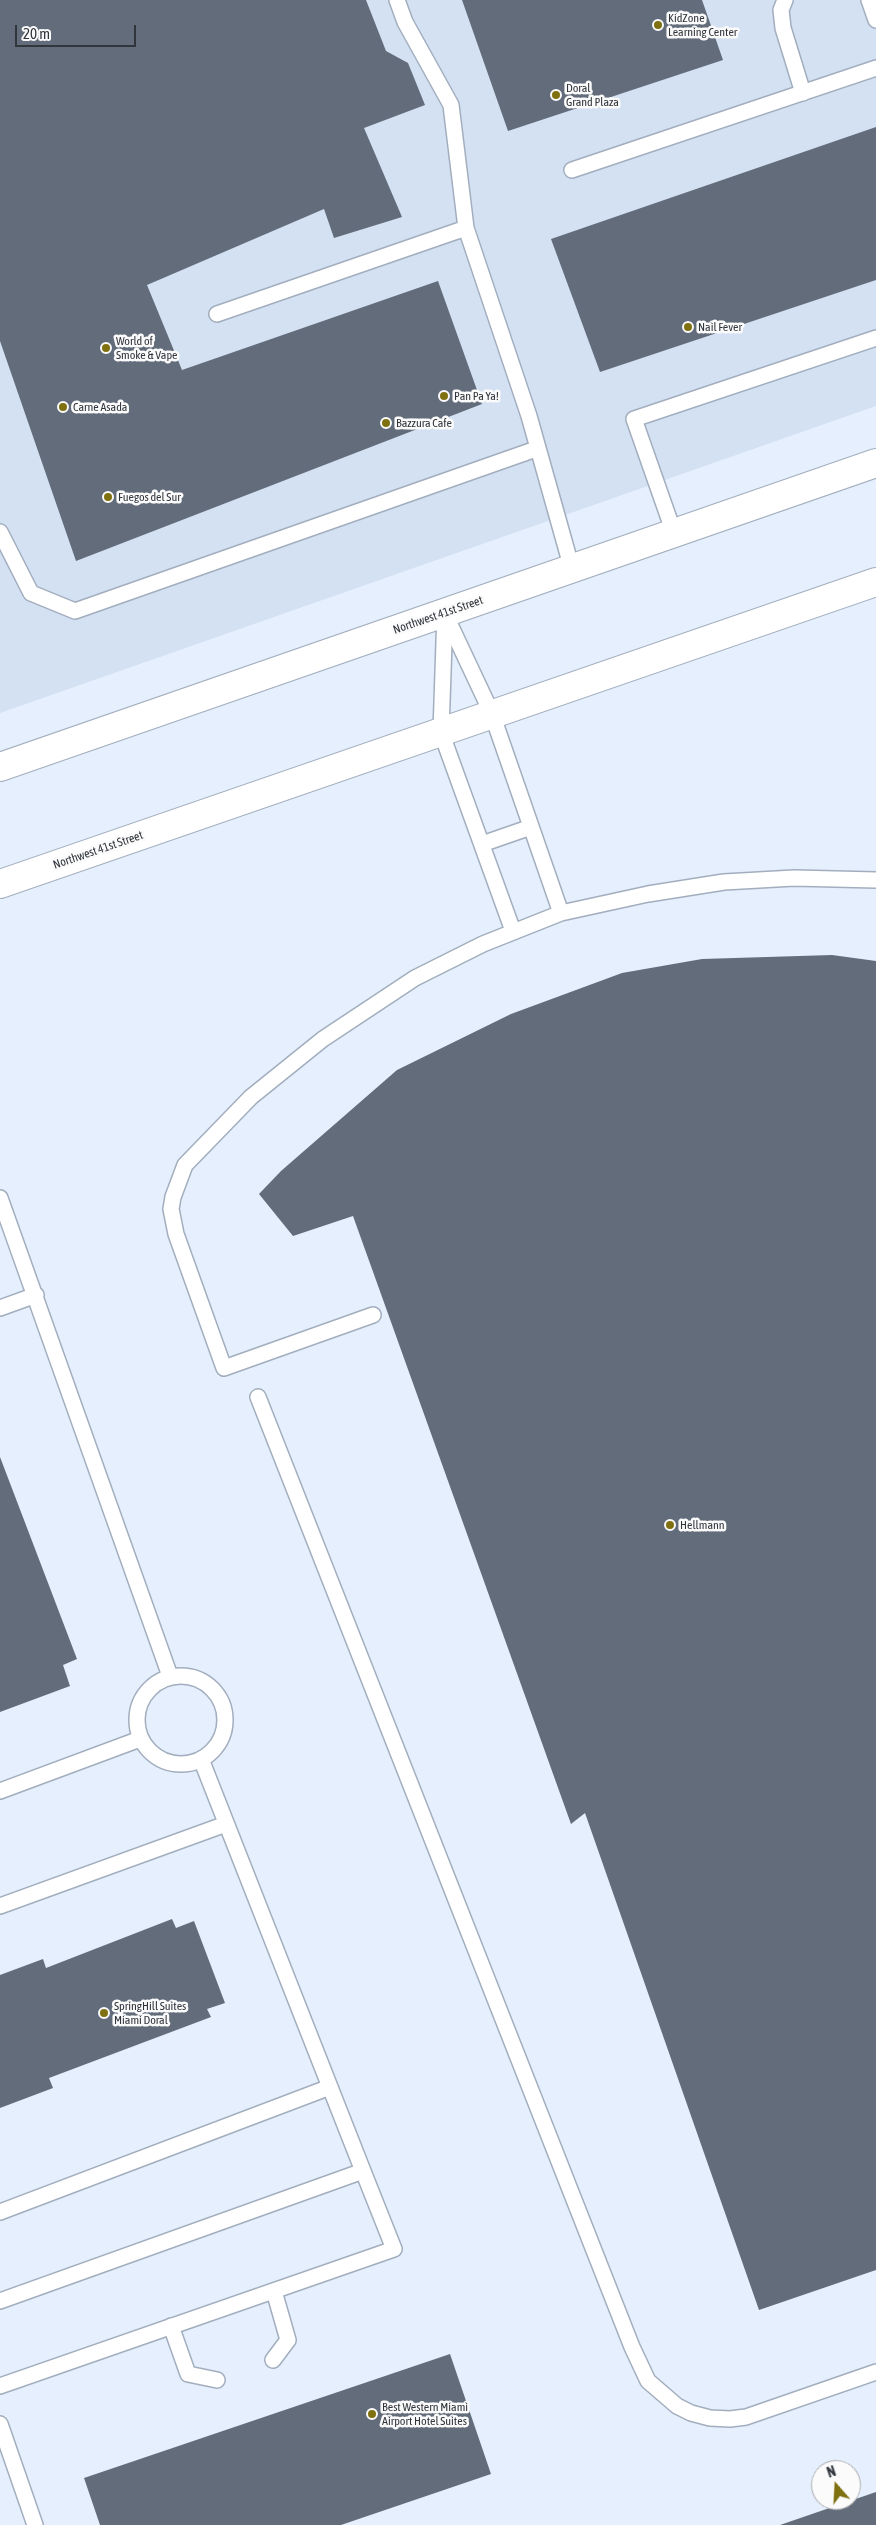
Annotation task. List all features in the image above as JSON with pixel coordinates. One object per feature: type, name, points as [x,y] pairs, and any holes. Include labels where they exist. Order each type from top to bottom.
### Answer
[{"type":"main road","name":"Northwest 41st Street","points":[[0,767],[876,463]]},
{"type":"main road","name":"Northwest 41st Street","points":[[0,884],[876,582]]},
{"type":"lane","points":[[397,0],[405,22],[451,105],[466,228],[529,416],[536,448],[572,569]]},
{"type":"lane","points":[[786,0],[781,10],[783,28],[802,93]]},
{"type":"lane","points":[[869,0],[876,20]]},
{"type":"lane","points":[[572,170],[876,68]]},
{"type":"lane","points":[[217,314],[466,228]]},
{"type":"lane","points":[[674,533],[634,419],[876,338]]},
{"type":"lane","points":[[0,532],[31,593],[75,611],[536,448]]},
{"type":"lane","points":[[445,612],[492,714],[561,914]]},
{"type":"lane","points":[[445,612],[441,732],[513,931]]},
{"type":"lane","points":[[482,844],[531,827]]},
{"type":"lane","points":[[373,1315],[224,1368],[176,1234],[172,1209],[176,1184],[185,1165],[219,1128],[258,1091],[323,1040],[415,978],[513,931],[561,914],[648,894],[724,882],[794,878],[876,880]]},
{"type":"lane","points":[[0,1198],[170,1676]]},
{"type":"lane","points":[[0,1308],[36,1295]]},
{"type":"lane","points":[[258,1396],[632,2347],[648,2381],[677,2406],[691,2413],[710,2418],[730,2419],[746,2417],[876,2372]]},
{"type":"lane","points":[[183,1675],[207,1684],[223,1704],[224,1729],[220,1742],[212,1752],[201,1759],[178,1764],[166,1762],[147,1749],[140,1739],[136,1720],[140,1701],[152,1686],[170,1676],[183,1675]]},
{"type":"lane","points":[[0,1791],[140,1739]]},
{"type":"lane","points":[[0,2386],[394,2249],[201,1759]]},
{"type":"lane","points":[[0,1906],[226,1824]]},
{"type":"lane","points":[[0,2212],[330,2087]]},
{"type":"lane","points":[[0,2300],[363,2171]]},
{"type":"lane","points":[[273,2360],[288,2340],[274,2291]]},
{"type":"lane","points":[[171,2326],[188,2374],[217,2380]]},
{"type":"lane","points":[[0,2424],[35,2525]]},
{"type":"shaded area","points":[[0,0],[876,0],[876,406],[0,713]]},
{"type":"building","points":[[0,0],[366,0],[386,51],[408,63],[425,105],[364,128],[402,217],[334,238],[324,209],[147,285],[182,370],[438,281],[482,404],[76,561],[0,341]]},
{"type":"building","name":"Doral Grand Plaza","points":[[462,0],[702,0],[723,60],[508,131]]},
{"type":"building","points":[[876,127],[876,280],[600,372],[551,239]]},
{"type":"building","name":"Hellmann","points":[[832,955],[876,961],[876,2270],[759,2310],[585,1813],[571,1824],[353,1216],[293,1236],[259,1194],[281,1171],[397,1070],[511,1014],[622,973],[702,959]]},
{"type":"building","points":[[0,1457],[77,1659],[63,1665],[70,1686],[0,1712]]},
{"type":"building","name":"SpringHill Suites Miami Doral","points":[[172,1919],[176,1928],[194,1921],[225,2003],[207,2009],[211,2017],[49,2078],[53,2088],[0,2108],[0,1975],[43,1959],[46,1968]]},
{"type":"building","name":"Best Western Miami Airport Hotel Suites","points":[[450,2354],[491,2474],[341,2525],[100,2525],[84,2478]]},
{"type":"building","points":[[876,2492],[876,2525],[780,2525],[824,2510],[861,2510],[861,2497]]},
{"type":"place","name":"KidZone Learning Center","points":[[658,25]]},
{"type":"place","name":"Doral Grand Plaza","points":[[556,95]]},
{"type":"place","name":"Nail Fever","points":[[688,327]]},
{"type":"place","name":"World of Smoke & Vape","points":[[106,348]]},
{"type":"place","name":"Pan Pa Ya!","points":[[444,396]]},
{"type":"place","name":"Carne Asada","points":[[63,407]]},
{"type":"place","name":"Bazzura Cafe","points":[[386,423]]},
{"type":"place","name":"Fuegos del Sur","points":[[108,497]]},
{"type":"place","name":"Hellmann","points":[[670,1525]]},
{"type":"place","name":"SpringHill Suites Miami Doral","points":[[104,2013]]},
{"type":"place","name":"Best Western Miami Airport Hotel Suites","points":[[372,2414]]}]
